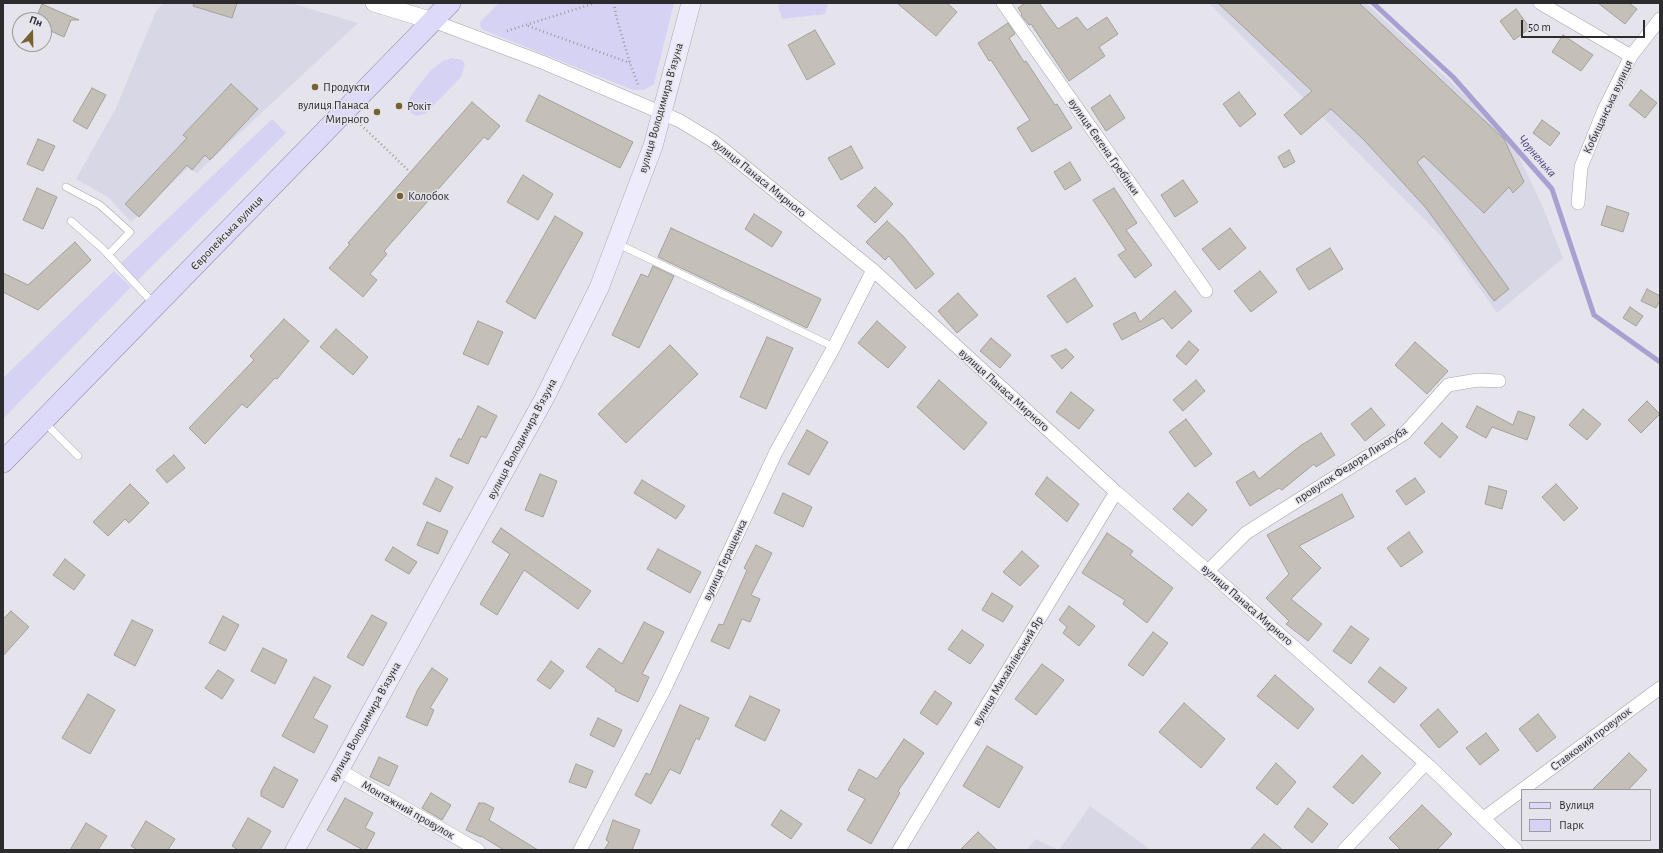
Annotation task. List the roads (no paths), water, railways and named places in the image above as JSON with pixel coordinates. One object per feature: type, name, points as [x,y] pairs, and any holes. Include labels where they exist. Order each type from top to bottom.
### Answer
[{"type":"main road","name":"Європейська вулиця","points":[[3,462],[450,3]]},
{"type":"main road","name":"вулиця Володимира В'язуна","points":[[295,850],[544,399],[599,288],[653,146],[654,110],[691,3]]},
{"type":"street","points":[[374,3],[433,21]]},
{"type":"street","name":"вулиця Євгена Гребінки","points":[[1003,3],[1206,291]]},
{"type":"street","points":[[1540,3],[1632,56]]},
{"type":"street","name":"Кобищанська вулиця","points":[[1578,203],[1581,167],[1604,110],[1632,56],[1660,19]]},
{"type":"street","name":"вулиця Панаса Мирного","points":[[433,21],[542,62],[680,121],[713,141],[874,270],[1116,492],[1426,763],[1516,850]]},
{"type":"street","name":"вулиця Геращенка","points":[[580,850],[664,690],[776,452],[834,347],[874,270]]},
{"type":"street","name":"провулок Федора Лизогуба","points":[[1208,571],[1246,533],[1405,433],[1448,385],[1478,380],[1499,381]]},
{"type":"street","name":"вулиця Михайлівський Яр","points":[[900,850],[1116,492]]},
{"type":"street","name":"Ставковий провулок","points":[[1523,789],[1660,688]]},
{"type":"street","points":[[1344,850],[1426,763]]},
{"type":"street","name":"Монтажний провулок","points":[[339,770],[478,850]]},
{"type":"street","name":"Ставковий провулок","points":[[1484,818],[1521,791]]},
{"type":"lane","points":[[66,187],[100,205],[130,232],[108,255]]},
{"type":"lane","points":[[71,221],[108,255],[156,306]]},
{"type":"lane","points":[[616,243],[834,347]]},
{"type":"lane","points":[[43,421],[78,456]]},
{"type":"waterway","name":"Чорненька","points":[[1373,3],[1453,77],[1552,189],[1594,315],[1660,362]]},
{"type":"place","name":"Продукти","points":[[315,87]]},
{"type":"place","name":"Рокіт","points":[[399,106]]},
{"type":"place","name":"вулиця Панаса Мирного","points":[[377,112]]},
{"type":"place","name":"Колобок","points":[[400,196]]}]
